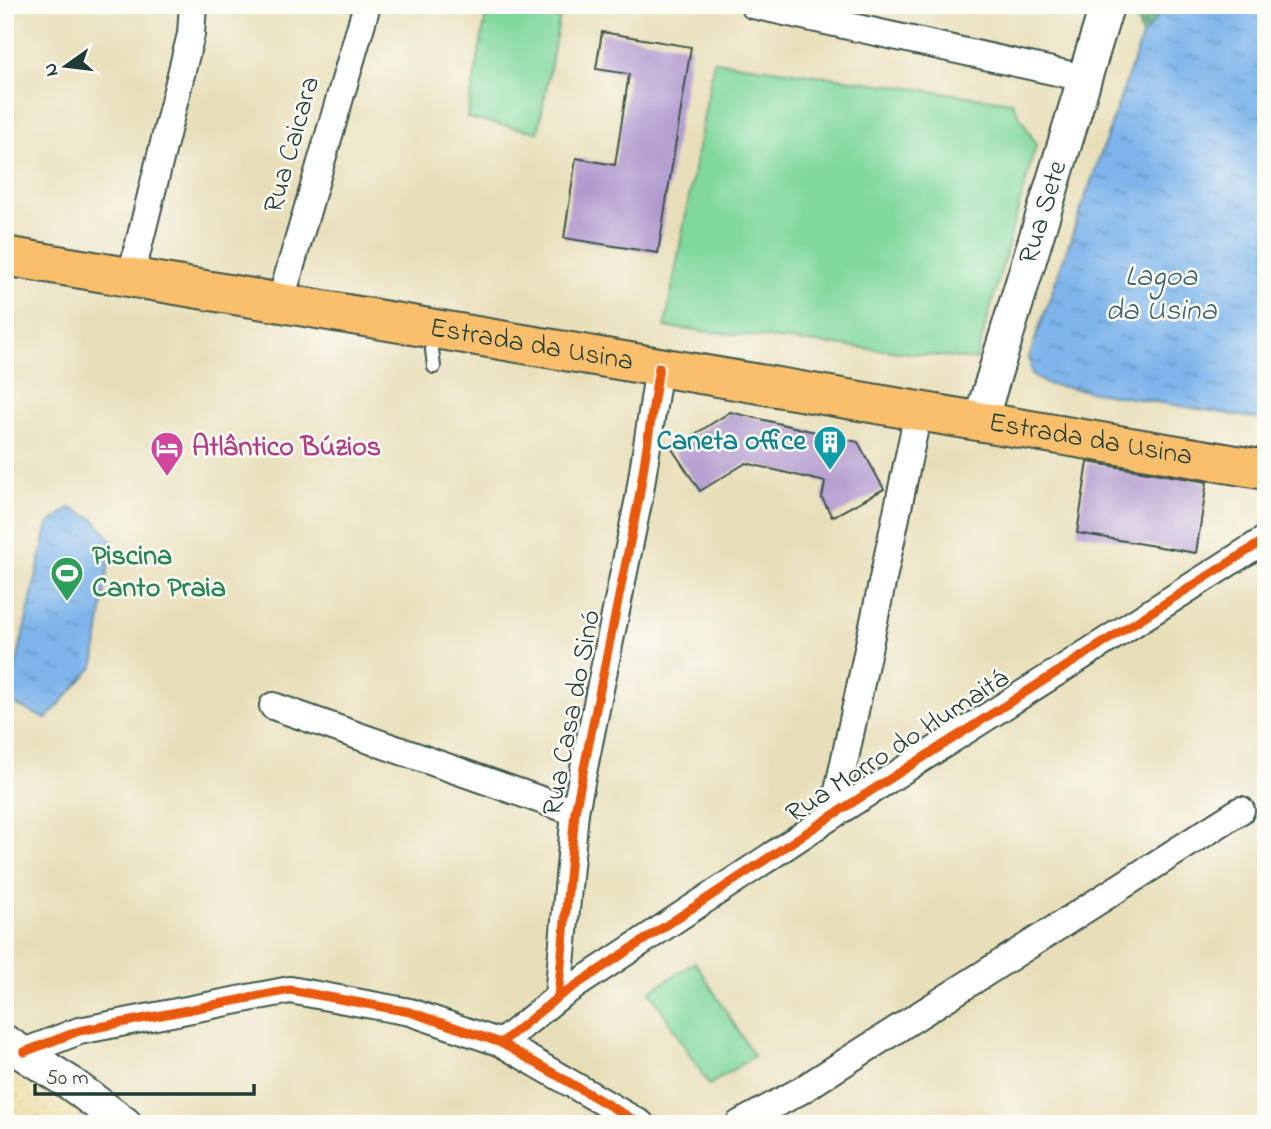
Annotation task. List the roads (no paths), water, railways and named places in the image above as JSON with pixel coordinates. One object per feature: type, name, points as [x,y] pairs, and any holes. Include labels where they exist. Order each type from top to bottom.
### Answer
[{"type":"main road","name":"Estrada da Usina","points":[[5,256],[1266,470]]},
{"type":"street","points":[[131,276],[191,34],[193,5]]},
{"type":"street","name":"Rua Caicara","points":[[280,303],[367,5]]},
{"type":"street","points":[[752,5],[1084,78]]},
{"type":"street","name":"Rua Sete","points":[[980,422],[1107,5]]},
{"type":"street","name":"Rua Casa do Sinó","points":[[558,997],[575,812],[639,498],[659,367]]},
{"type":"street","points":[[833,815],[918,413]]},
{"type":"street","name":"Rua Morro do Humaitá","points":[[558,997],[833,815],[1266,539]]},
{"type":"street","points":[[273,706],[575,812]]},
{"type":"street","points":[[739,1124],[800,1091],[1241,810]]},
{"type":"street","points":[[15,1047],[79,1031],[290,989],[410,1012],[501,1043],[641,1124]]},
{"type":"street","points":[[501,1043],[558,997]]},
{"type":"street","points":[[15,1047],[125,1124]]},
{"type":"lane","points":[[430,327],[434,367]]},
{"type":"water","name":"Lagoa da Usina","points":[[1167,5],[1266,5],[1266,420],[1046,384],[1032,375],[1029,357],[1142,37]]},
{"type":"water","name":"Piscina Canto Praia","points":[[70,508],[93,518],[112,541],[94,666],[46,719],[8,701],[48,524]]},
{"type":"place","name":"Caneta office","points":[[830,472]]},
{"type":"place","name":"Atlântico Búzios","points":[[167,478]]},
{"type":"place","name":"Piscina Canto Praia","points":[[67,603]]}]
